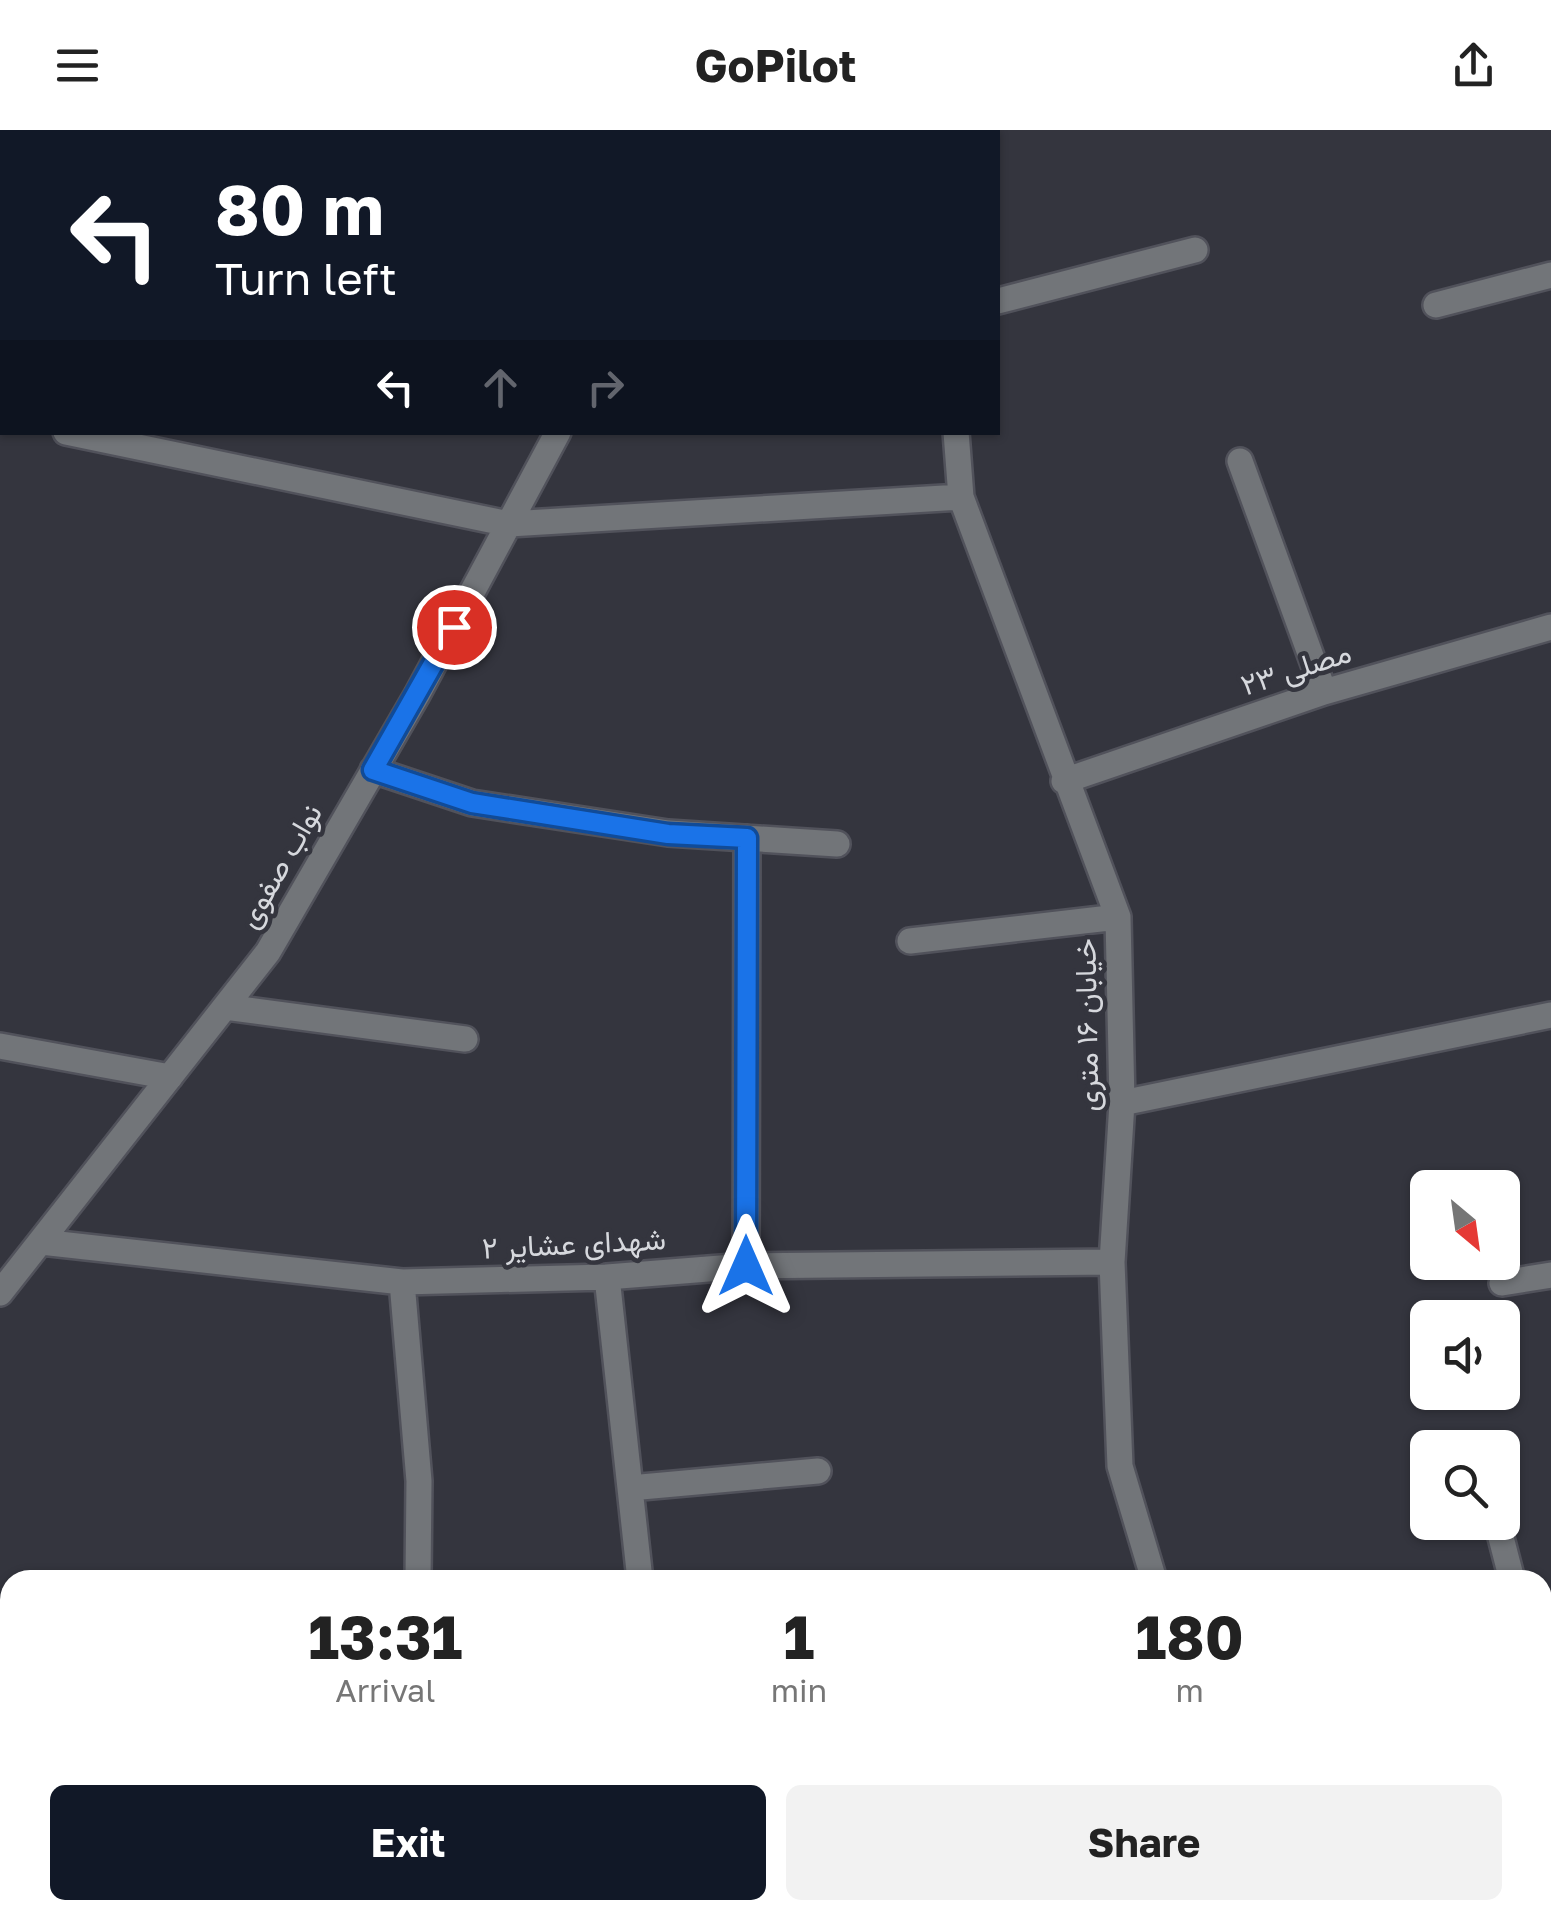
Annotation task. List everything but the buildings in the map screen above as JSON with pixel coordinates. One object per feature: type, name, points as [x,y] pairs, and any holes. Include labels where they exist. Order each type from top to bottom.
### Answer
[{"type":"street","points":[[1000,301],[1195,250]]},
{"type":"street","points":[[1436,304],[1551,275]]},
{"type":"street","points":[[80,435],[509,524],[961,496]]},
{"type":"street","name":"نواب صفوی","points":[[0,1293],[268,952],[373,770],[556,435]]},
{"type":"street","name":"خیابان ۱۶ متری","points":[[956,435],[961,496],[1118,918],[1122,1102],[1112,1262],[1120,1466],[1151,1570]]},
{"type":"street","points":[[1240,461],[1324,692]]},
{"type":"street","name":"مصلی ۲۳","points":[[1064,781],[1324,692],[1551,628]]},
{"type":"street","points":[[373,770],[472,803],[668,834],[836,844]]},
{"type":"street","points":[[746,1266],[747,838]]},
{"type":"street","points":[[910,941],[1118,918]]},
{"type":"street","points":[[225,1007],[465,1039]]},
{"type":"street","points":[[1122,1102],[1551,1016]]},
{"type":"street","points":[[0,1046],[170,1078]]},
{"type":"street","name":"شهدای عشایر ۲","points":[[40,1242],[402,1282],[607,1278],[746,1266],[1112,1262]]},
{"type":"street","points":[[1502,1284],[1551,1276]]},
{"type":"street","points":[[607,1278],[639,1570]]},
{"type":"street","points":[[402,1282],[419,1481],[418,1570]]},
{"type":"street","points":[[630,1488],[818,1471]]},
{"type":"street","points":[[1502,1540],[1509,1570]]},
{"type":"route","points":[[454,627],[373,770],[472,803],[668,834],[747,838],[746,1266]]}]
